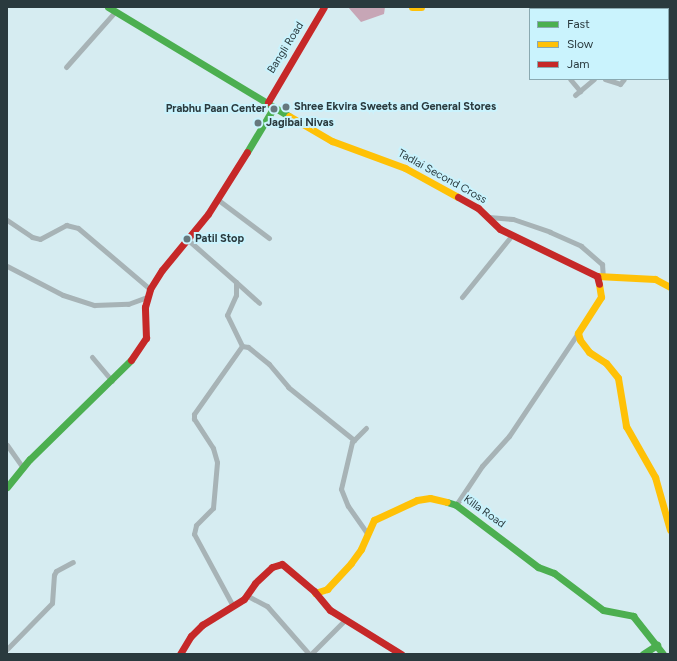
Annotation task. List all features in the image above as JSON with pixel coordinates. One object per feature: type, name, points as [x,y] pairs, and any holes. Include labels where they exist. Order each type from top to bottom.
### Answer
[{"type":"street","name":"Tadlai Second Cross","points":[[108,7],[114,13],[332,141],[405,168],[478,208],[500,230],[600,277],[655,279],[670,287]]},
{"type":"street","name":"Bangli Road","points":[[7,487],[23,468],[121,373],[146,338],[147,297],[150,289],[217,199],[324,7]]},
{"type":"street","points":[[412,7],[416,9],[421,7]]},
{"type":"street","points":[[66,67],[114,13]]},
{"type":"street","points":[[571,80],[578,93],[593,80]]},
{"type":"street","points":[[607,80],[620,84],[623,80]]},
{"type":"street","points":[[217,199],[269,238]]},
{"type":"street","points":[[456,505],[482,466],[509,436],[601,297],[600,277],[602,264],[581,246],[550,232],[513,219],[489,218]]},
{"type":"street","points":[[7,220],[32,237],[40,240],[66,225],[78,228],[150,289]]},
{"type":"street","points":[[462,297],[512,235]]},
{"type":"street","points":[[187,239],[259,303]]},
{"type":"street","points":[[7,266],[63,294],[94,305],[128,304],[147,297]]},
{"type":"street","points":[[7,271],[13,268]]},
{"type":"street","points":[[236,282],[236,295],[227,315],[242,346]]},
{"type":"street","points":[[578,333],[584,346],[606,363],[618,378],[626,426],[655,477],[670,530]]},
{"type":"street","points":[[242,346],[248,346],[269,364],[288,387],[354,440]]},
{"type":"street","points":[[233,606],[194,534],[196,526],[213,508],[217,462],[213,448],[194,419],[194,414],[242,346]]},
{"type":"street","points":[[92,357],[112,381]]},
{"type":"street","points":[[366,428],[354,440],[341,489],[348,506],[366,533]]},
{"type":"street","points":[[7,445],[23,468]]},
{"type":"street","name":"Killa Road","points":[[315,593],[327,589],[351,563],[361,549],[366,533],[374,520],[417,500],[430,498],[456,505],[538,567],[554,573],[603,610],[634,616],[663,654]]},
{"type":"street","points":[[7,649],[52,603],[54,597],[54,574],[56,570],[73,562]]},
{"type":"street","points":[[180,654],[191,636],[202,625],[233,606],[246,595],[272,567],[282,564],[315,593],[330,610],[346,619],[369,636],[402,654]]},
{"type":"street","points":[[246,595],[267,606],[310,654],[346,619]]},
{"type":"street","points":[[643,654],[657,645]]},
{"type":"shaded area","points":[[348,7],[385,7],[384,14],[361,22]]},
{"type":"traffic: fast","points":[[108,7],[289,116]]},
{"type":"traffic: fast","points":[[247,152],[274,107]]},
{"type":"traffic: fast","points":[[7,487],[30,459],[131,360]]},
{"type":"traffic: fast","points":[[447,502],[456,505],[538,567],[554,573],[603,610],[633,616],[663,654]]},
{"type":"traffic: fast","points":[[643,654],[657,645]]},
{"type":"traffic: slow","points":[[412,7],[421,7]]},
{"type":"traffic: slow","points":[[289,116],[332,141],[405,168],[458,197]]},
{"type":"traffic: slow","points":[[597,276],[655,279],[670,287]]},
{"type":"traffic: slow","points":[[599,284],[601,297],[578,333],[580,340],[589,352],[606,363],[618,378],[626,426],[655,477],[670,530]]},
{"type":"traffic: slow","points":[[315,593],[327,589],[351,563],[361,549],[374,520],[417,500],[430,498],[447,502]]},
{"type":"traffic: jam","points":[[268,102],[324,7]]},
{"type":"traffic: jam","points":[[131,360],[146,338],[145,307],[150,289],[162,270],[208,214],[247,152]]},
{"type":"traffic: jam","points":[[458,197],[478,208],[500,229],[597,276],[599,284]]},
{"type":"traffic: jam","points":[[180,654],[191,636],[202,625],[244,599],[255,583],[272,567],[282,564],[314,591],[330,610],[401,654]]},
{"type":"place","name":"Shree Ekvira Sweets and General Stores","points":[[286,107]]},
{"type":"place","name":"Prabhu Paan Center","points":[[274,109]]},
{"type":"place","name":"Jagibai Nivas","points":[[258,123]]},
{"type":"place","name":"Patil Stop","points":[[187,239]]}]
